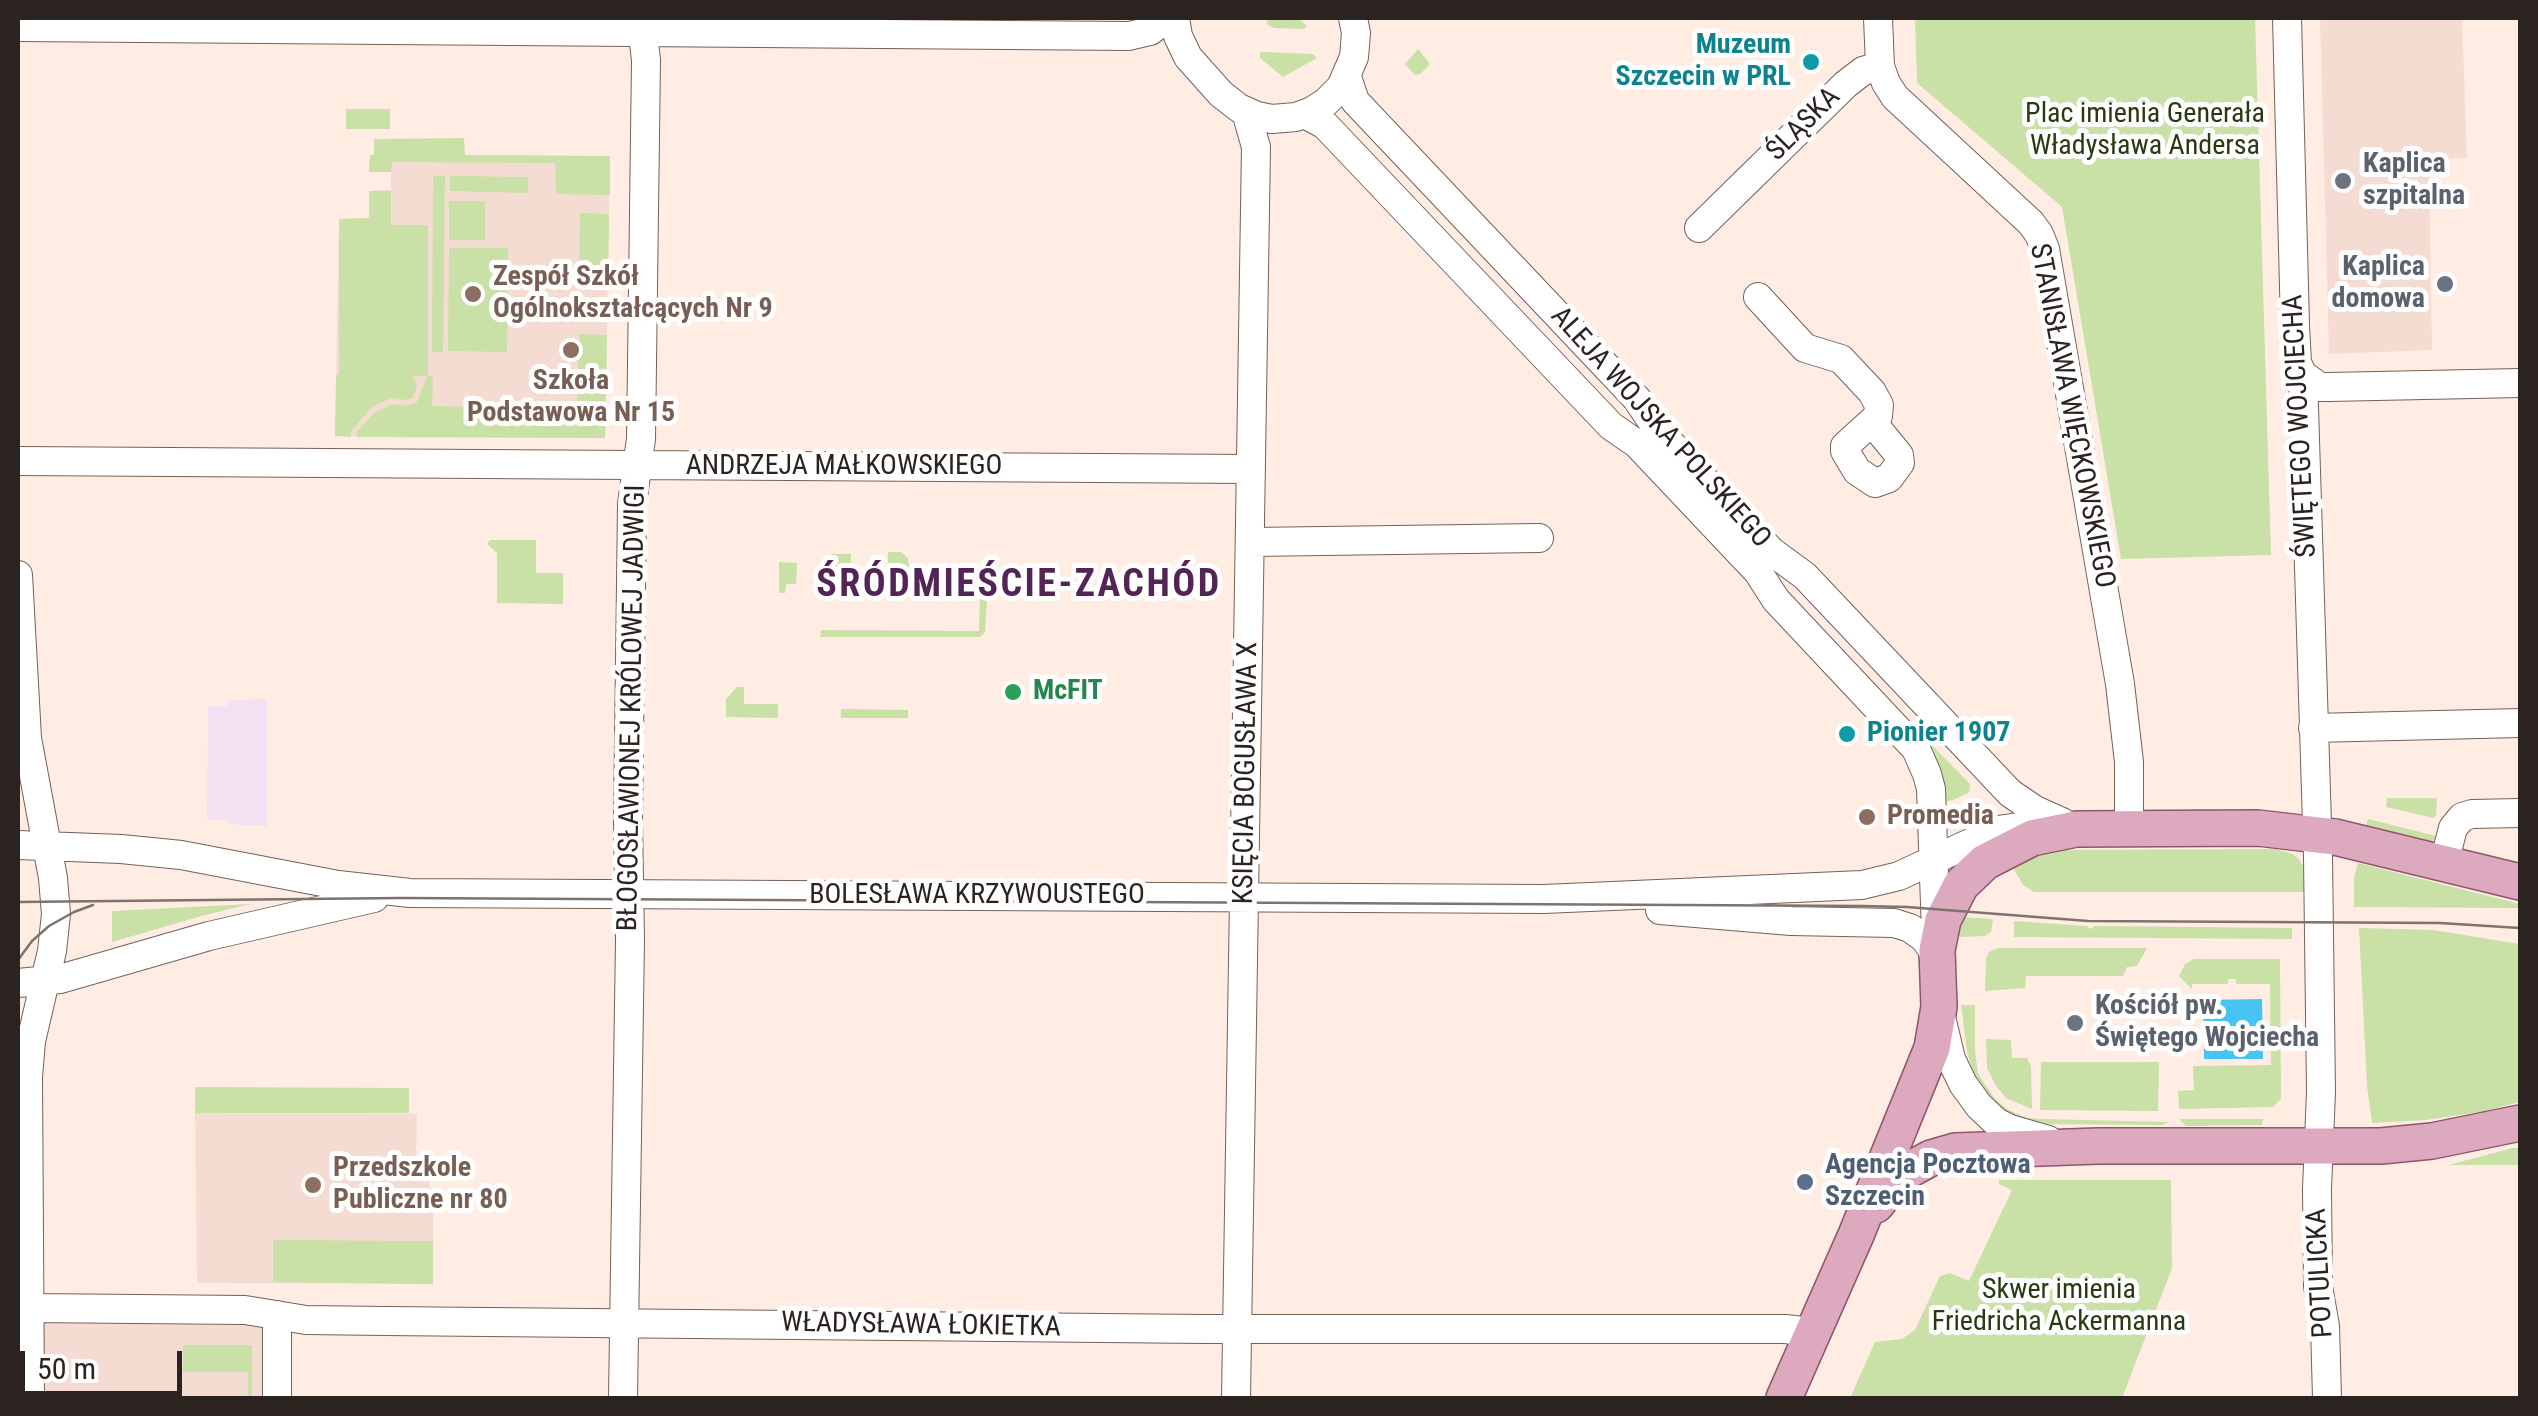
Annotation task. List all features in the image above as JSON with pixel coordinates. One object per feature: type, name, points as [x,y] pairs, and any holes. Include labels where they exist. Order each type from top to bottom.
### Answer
[{"type":"main road","points":[[1784,1398],[1929,1057],[1939,1000],[1938,938],[1946,910],[1976,869],[2032,838],[2065,830],[2258,828],[2316,834],[2520,882]]},
{"type":"main road","points":[[1856,1235],[1891,1186],[1909,1170],[1930,1158],[1962,1150],[2362,1147],[2432,1141],[2520,1123]]},
{"type":"street","points":[[18,27],[642,24],[1135,36],[1167,18]]},
{"type":"street","points":[[1175,18],[1189,59],[1227,100],[1264,118],[1294,116]]},
{"type":"street","points":[[1256,148],[1294,116],[1326,102],[1347,78],[1356,50],[1353,18]]},
{"type":"street","points":[[1878,18],[1880,66]]},
{"type":"street","name":"ŚWIĘTEGO WOJCIECHA","points":[[2287,18],[2295,326],[2298,364],[2303,375],[2320,1045]]},
{"type":"street","name":"BŁOGOSŁAWIONEJ KRÓLOWEJ JADWIGI","points":[[623,1398],[632,504],[642,439],[646,60],[642,24]]},
{"type":"street","name":"ŚLĄSKA","points":[[1699,228],[1846,84],[1863,71],[1880,66]]},
{"type":"street","name":"STANISŁAWA WIĘCKOWSKIEGO","points":[[1880,66],[1895,97],[2026,219],[2042,240],[2115,652],[2128,743],[2129,828]]},
{"type":"street","name":"ALEJA WOJSKA POLSKIEGO","points":[[1347,78],[1355,101],[1637,399],[1666,439],[1772,551],[1804,576],[2004,786],[2035,810],[2088,828]]},
{"type":"street","name":"KSIĘCIA BOGUSŁAWA X","points":[[1236,1398],[1256,148],[1246,112]]},
{"type":"street","name":"ALEJA WOJSKA POLSKIEGO","points":[[1294,116],[1326,124],[1611,426],[1637,444],[1758,572],[1780,605],[1908,740],[1920,756],[1930,783],[1936,964]]},
{"type":"street","points":[[1758,297],[1805,348],[1841,360],[1862,381],[1880,405],[1872,422]]},
{"type":"street","points":[[2303,375],[2329,387],[2520,383]]},
{"type":"street","name":"ANDRZEJA MAŁKOWSKIEGO","points":[[18,461],[1252,470]]},
{"type":"street","points":[[1251,542],[1539,538]]},
{"type":"street","points":[[18,575],[27,738],[56,914],[52,951],[31,983],[30,1398]]},
{"type":"street","points":[[2313,728],[2520,723]]},
{"type":"street","points":[[2444,863],[2453,828],[2462,817],[2520,814]]},
{"type":"street","name":"BOLESŁAWA KRZYWOUSTEGO","points":[[18,845],[181,855],[338,885],[410,893],[1544,899],[1852,886],[1893,878],[2000,829],[2088,828]]},
{"type":"street","name":"BOLESŁAWA KRZYWOUSTEGO","points":[[31,983],[268,921],[410,893]]},
{"type":"street","name":"BOLESŁAWA KRZYWOUSTEGO","points":[[1544,899],[1777,920],[1894,923],[1924,938],[1936,964]]},
{"type":"street","points":[[1939,1000],[1944,1038],[1957,1073],[1988,1116],[2030,1136],[2098,1146]]},
{"type":"street","name":"POTULICKA","points":[[2320,1045],[2318,1286],[2326,1333],[2327,1398]]},
{"type":"street","name":"WŁADYSŁAWA ŁOKIETKA","points":[[30,1308],[245,1310],[314,1320],[1238,1329],[1786,1328],[1813,1332]]},
{"type":"street","points":[[277,1315],[277,1398]]},
{"type":"shaded area","points":[[2320,18],[2462,18],[2467,158],[2429,160],[2432,350],[2329,354]]},
{"type":"shaded area","name":"Zespół Szkół Ogólnokształcących Nr 9","points":[[370,155],[610,156],[605,438],[335,436],[339,219],[369,218],[369,191],[391,190],[391,172],[369,172]]},
{"type":"shaded area","points":[[267,699],[267,826],[207,820],[208,706],[227,706],[228,700]]},
{"type":"shaded area","name":"Przedszkole Publiczne nr 80","points":[[195,1113],[417,1114],[416,1159],[426,1161],[433,1209],[433,1284],[197,1283]]},
{"type":"shaded area","points":[[38,1323],[263,1325],[265,1398],[38,1398]]},
{"type":"green space","points":[[1266,18],[1298,18],[1307,26],[1274,28]]},
{"type":"green space","name":"Plac imienia Generała Władysława Andersa","points":[[1915,18],[2255,18],[2271,555],[2121,559],[2062,207],[1917,83]]},
{"type":"green space","points":[[1418,49],[1430,64],[1415,75],[1405,64]]},
{"type":"green space","points":[[1263,52],[1313,54],[1317,58],[1283,77],[1260,58]]},
{"type":"green space","points":[[346,109],[390,109],[390,129],[346,129]]},
{"type":"green space","points":[[464,138],[465,155],[610,156],[610,195],[556,194],[555,163],[392,162],[391,172],[369,172],[374,139]]},
{"type":"green space","points":[[433,176],[445,176],[443,352],[432,352]]},
{"type":"green space","points":[[450,176],[528,177],[528,193],[450,191]]},
{"type":"green space","points":[[369,191],[391,191],[391,225],[428,225],[428,375],[433,377],[432,406],[577,409],[579,334],[607,335],[605,438],[357,437],[356,433],[374,413],[392,404],[407,406],[417,402],[427,376],[412,376],[417,385],[413,398],[391,398],[372,407],[351,431],[351,437],[335,436],[339,219],[369,218]]},
{"type":"green space","points":[[449,201],[485,201],[485,240],[449,240]]},
{"type":"green space","points":[[580,213],[609,214],[608,289],[579,287]]},
{"type":"green space","points":[[449,248],[508,248],[507,352],[448,351]]},
{"type":"green space","points":[[490,540],[536,540],[536,573],[563,573],[563,604],[497,603],[497,553],[487,544]]},
{"type":"green space","points":[[888,552],[901,552],[908,558],[909,568],[915,569],[914,594],[888,594]]},
{"type":"green space","points":[[831,554],[851,554],[850,583],[831,582]]},
{"type":"green space","points":[[779,562],[797,563],[796,584],[786,584],[785,593],[779,593]]},
{"type":"green space","points":[[980,595],[987,599],[985,632],[980,637],[820,637],[821,630],[979,631]]},
{"type":"green space","points":[[737,687],[744,687],[744,704],[778,704],[778,718],[726,717],[726,699]]},
{"type":"green space","points":[[841,709],[908,710],[908,718],[841,718]]},
{"type":"green space","points":[[1923,736],[1970,784],[1968,793],[1942,802],[1916,737]]},
{"type":"green space","points":[[2387,798],[2437,798],[2436,816],[2386,807]]},
{"type":"green space","points":[[2368,819],[2440,837],[2423,845],[2364,832]]},
{"type":"green space","points":[[2275,849],[2299,859],[2306,872],[2308,892],[2034,892],[2023,885],[2011,864],[2057,850]]},
{"type":"green space","points":[[2358,863],[2520,904],[2520,908],[2354,907]]},
{"type":"green space","points":[[251,904],[205,915],[112,942],[112,911]]},
{"type":"green space","points":[[1959,918],[1993,919],[1991,932],[1985,936],[1959,937]]},
{"type":"green space","points":[[2014,921],[2090,929],[2292,928],[2292,939],[2014,937]]},
{"type":"green space","points":[[2359,928],[2433,930],[2520,944],[2520,1102],[2426,1120],[2372,1123]]},
{"type":"green space","points":[[1998,948],[2147,948],[2137,966],[2127,967],[2123,976],[2026,976],[2025,988],[1985,991],[1986,959],[1989,952]]},
{"type":"green space","points":[[2194,959],[2280,959],[2281,1099],[2273,1107],[2179,1109],[2178,1091],[2194,1090],[2193,1066],[2271,1065],[2270,984],[2236,984],[2236,979],[2228,979],[2228,984],[2192,984],[2192,989],[2179,976],[2185,964]]},
{"type":"green space","points":[[1961,1005],[1975,1005],[1978,1074],[2007,1109],[2027,1118],[2169,1122],[2031,1124],[2003,1112],[1973,1073]]},
{"type":"green space","points":[[1986,1039],[2011,1040],[2012,1058],[2027,1058],[2031,1066],[2032,1109],[2006,1098],[1996,1086],[1987,1068]]},
{"type":"green space","points":[[2041,1062],[2159,1062],[2158,1111],[2040,1110]]},
{"type":"green space","points":[[195,1087],[409,1088],[409,1113],[195,1113]]},
{"type":"green space","points":[[2179,1119],[2263,1119],[2262,1125],[2186,1126]]},
{"type":"green space","points":[[2520,1148],[2520,1165],[2448,1165]]},
{"type":"green space","name":"Skwer imienia Friedricha Ackermanna","points":[[1999,1180],[2171,1180],[2172,1268],[2122,1398],[1850,1398],[1875,1342],[1902,1339],[1915,1330],[1940,1276],[1950,1273],[1969,1281],[2012,1190],[1999,1184]]},
{"type":"green space","points":[[273,1240],[433,1241],[433,1284],[273,1282]]},
{"type":"green space","points":[[183,1345],[252,1345],[252,1398],[248,1398],[248,1372],[183,1372]]},
{"type":"water","points":[[2262,999],[2263,1059],[2204,1059],[2203,1000]]},
{"type":"tram line","points":[[18,902],[400,898],[1862,906],[2088,921],[2440,923],[2520,928]]},
{"type":"tram line","points":[[18,960],[49,926],[93,905]]},
{"type":"place","name":"Muzeum Szczecin w PRL","points":[[1811,62]]},
{"type":"place","name":"Kaplica szpitalna","points":[[2343,181]]},
{"type":"place","name":"Kaplica domowa","points":[[2445,284]]},
{"type":"place","name":"Zespół Szkół Ogólnokształcących Nr 9","points":[[473,294]]},
{"type":"place","name":"Szkoła Podstawowa Nr 15","points":[[571,350]]},
{"type":"place","name":"McFIT","points":[[1013,692]]},
{"type":"place","name":"Pionier 1907","points":[[1847,734]]},
{"type":"place","name":"Promedia","points":[[1867,817]]},
{"type":"place","name":"Kościół pw. Świętego Wojciecha","points":[[2075,1023]]},
{"type":"place","name":"Agencja Pocztowa Szczecin","points":[[1805,1182]]},
{"type":"place","name":"Przedszkole Publiczne nr 80","points":[[313,1185]]},
{"type":"district","name":"ŚRÓDMIEŚCIE-ZACHÓD","points":[[1019,586]]}]
